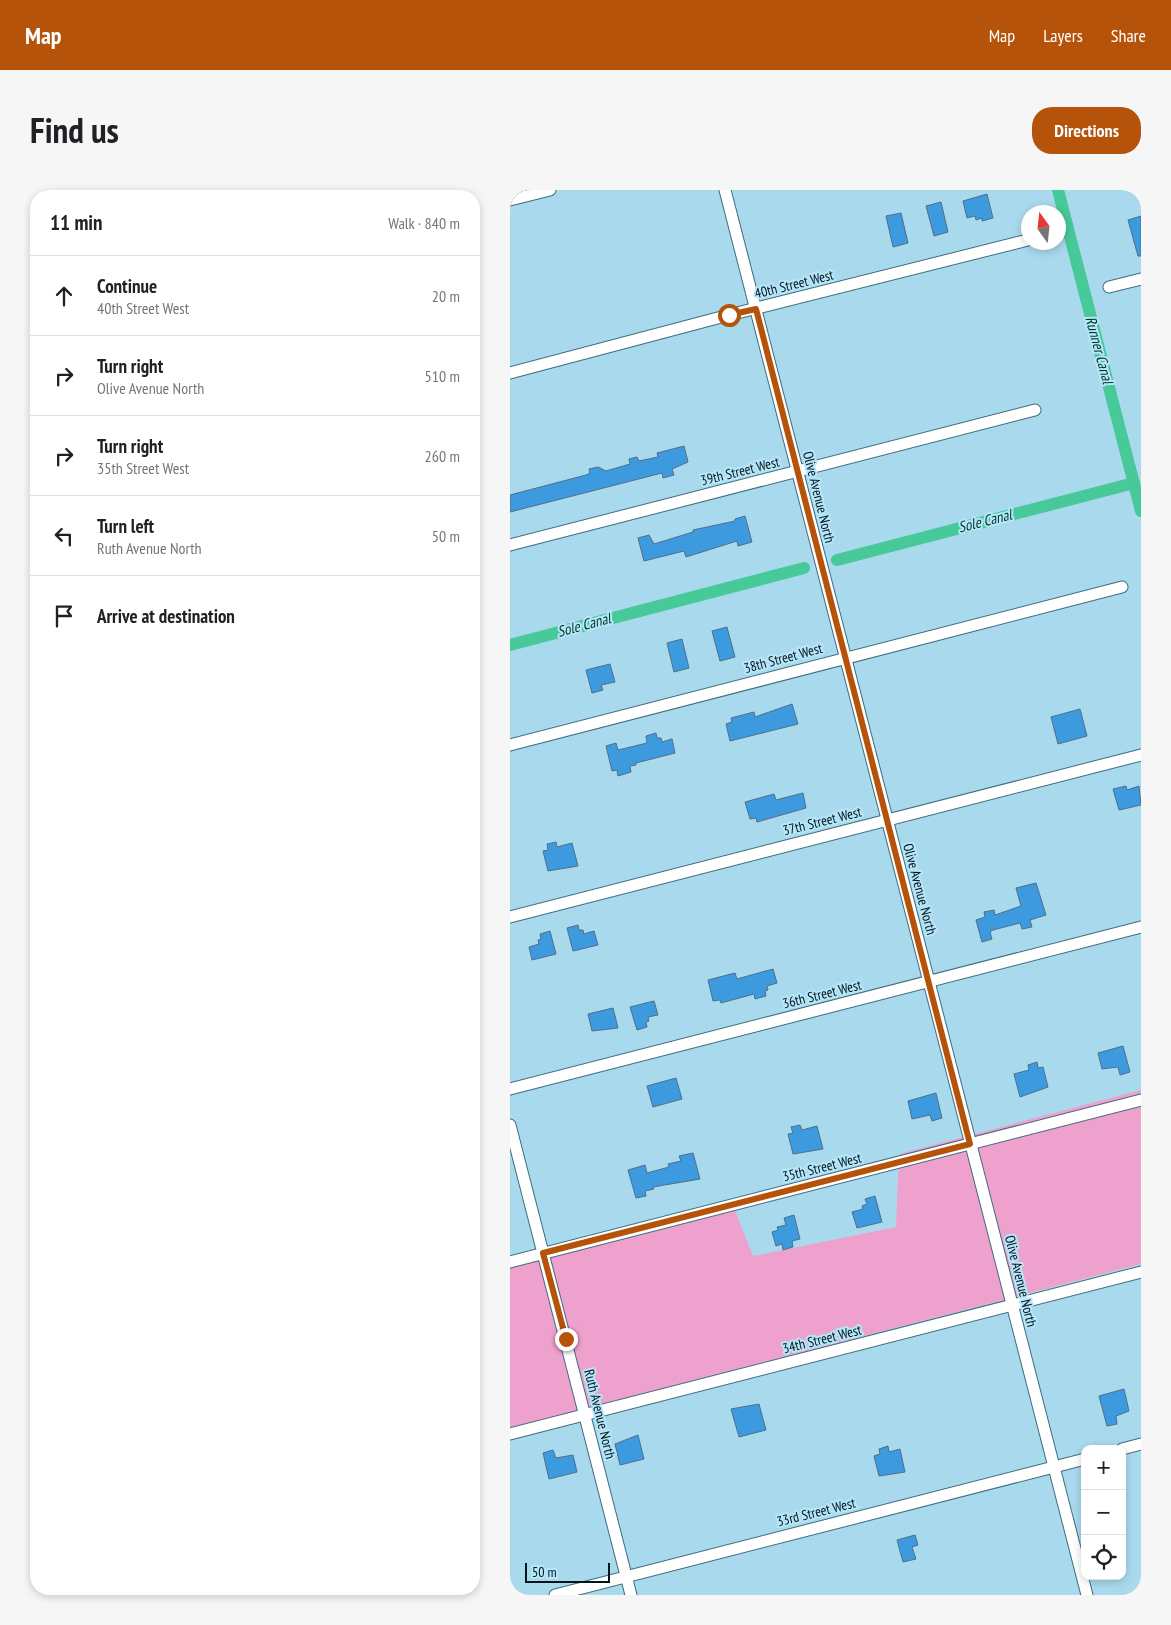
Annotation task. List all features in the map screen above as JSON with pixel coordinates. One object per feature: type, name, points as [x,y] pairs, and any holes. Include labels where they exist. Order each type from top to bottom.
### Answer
[{"type":"street","points":[[510,200],[550,190]]},
{"type":"street","name":"Olive Avenue North","points":[[725,190],[1086,1595]]},
{"type":"street","name":"40th Street West","points":[[510,373],[1021,242]]},
{"type":"street","points":[[1109,287],[1141,279]]},
{"type":"street","name":"39th Street West","points":[[510,545],[1035,410]]},
{"type":"street","name":"38th Street West","points":[[510,745],[1122,586]]},
{"type":"street","name":"37th Street West","points":[[510,917],[1141,755]]},
{"type":"street","name":"36th Street West","points":[[510,1089],[1141,927]]},
{"type":"street","name":"35th Street West","points":[[510,1262],[1141,1100]]},
{"type":"street","name":"Ruth Avenue North","points":[[510,1125],[631,1595]]},
{"type":"street","name":"34th Street West","points":[[510,1434],[1141,1272]]},
{"type":"street","points":[[1126,1448],[1141,1444]]},
{"type":"street","name":"33rd Street West","points":[[555,1595],[1081,1460]]},
{"type":"shaded area","points":[[1141,1090],[1141,1264],[510,1428],[510,1261],[731,1200],[753,1256],[896,1227],[899,1154]]},
{"type":"building","points":[[987,194],[993,218],[982,221],[982,218],[976,220],[975,216],[967,218],[963,201]]},
{"type":"building","points":[[941,202],[948,232],[934,236],[926,206]]},
{"type":"building","points":[[901,213],[908,243],[893,247],[886,216]]},
{"type":"building","points":[[1141,216],[1141,256],[1138,256],[1128,220]]},
{"type":"building","points":[[684,446],[688,462],[672,469],[674,475],[663,478],[662,473],[510,512],[510,495],[586,475],[590,473],[589,469],[598,467],[606,471],[630,464],[629,459],[637,457],[639,461],[658,457],[657,453]]},
{"type":"building","points":[[745,516],[752,542],[738,546],[737,541],[686,557],[684,551],[644,561],[638,538],[649,535],[654,544],[693,532],[693,530],[735,521],[735,519]]},
{"type":"building","points":[[727,627],[735,657],[720,661],[712,631]]},
{"type":"building","points":[[682,639],[689,668],[674,672],[667,643]]},
{"type":"building","points":[[610,664],[615,682],[601,685],[603,690],[592,693],[586,670]]},
{"type":"building","points":[[792,704],[798,724],[730,741],[726,724],[732,722],[731,718],[754,712],[755,717]]},
{"type":"building","points":[[1080,709],[1087,736],[1058,744],[1051,717]]},
{"type":"building","points":[[656,733],[657,738],[661,738],[662,742],[672,739],[675,753],[636,763],[636,765],[630,766],[631,772],[618,776],[617,770],[612,771],[606,746],[616,743],[618,750],[647,743],[646,736]]},
{"type":"building","points":[[1126,786],[1127,790],[1139,786],[1141,805],[1119,810],[1113,789]]},
{"type":"building","points":[[803,793],[806,808],[757,822],[756,818],[750,819],[745,802],[774,794],[776,800]]},
{"type":"building","points":[[556,842],[557,847],[572,843],[578,866],[548,871],[543,851],[548,850],[547,844]]},
{"type":"building","points":[[1036,883],[1046,915],[1030,920],[1032,927],[1022,929],[1020,923],[993,930],[990,932],[992,939],[982,942],[976,920],[985,917],[984,912],[994,910],[995,915],[1021,906],[1016,888]]},
{"type":"building","points":[[578,925],[579,930],[583,930],[584,934],[594,931],[598,945],[573,951],[567,928]]},
{"type":"building","points":[[550,931],[556,954],[532,960],[529,947],[539,944],[540,934]]},
{"type":"building","points":[[773,969],[777,983],[767,986],[766,996],[755,999],[754,994],[721,1003],[720,1000],[713,1001],[708,980],[735,973],[737,979]]},
{"type":"building","points":[[654,1001],[658,1015],[648,1017],[647,1027],[637,1030],[630,1007]]},
{"type":"building","points":[[613,1008],[618,1028],[592,1031],[588,1014]]},
{"type":"building","points":[[1123,1046],[1130,1072],[1120,1075],[1118,1067],[1102,1069],[1098,1053]]},
{"type":"building","points":[[1037,1062],[1038,1068],[1043,1067],[1048,1087],[1020,1097],[1014,1074],[1029,1070],[1028,1065]]},
{"type":"building","points":[[676,1078],[682,1099],[653,1107],[647,1086]]},
{"type":"building","points":[[936,1093],[942,1118],[932,1121],[930,1115],[912,1119],[908,1101]]},
{"type":"building","points":[[800,1125],[802,1130],[817,1126],[823,1149],[793,1154],[788,1134],[793,1133],[791,1127]]},
{"type":"building","points":[[693,1153],[700,1179],[653,1187],[654,1189],[645,1191],[646,1196],[636,1198],[628,1170],[645,1165],[647,1173],[669,1167],[668,1164],[681,1161],[679,1156]]},
{"type":"building","points":[[875,1196],[882,1222],[857,1228],[852,1212],[863,1209],[862,1206],[867,1204],[865,1199]]},
{"type":"building","points":[[794,1215],[800,1239],[792,1241],[793,1247],[783,1250],[782,1244],[776,1246],[772,1232],[778,1230],[777,1227],[786,1225],[784,1218]]},
{"type":"building","points":[[1124,1389],[1129,1411],[1116,1416],[1117,1424],[1107,1426],[1099,1396]]},
{"type":"building","points":[[759,1404],[766,1430],[739,1437],[731,1409]]},
{"type":"building","points":[[638,1435],[644,1459],[620,1465],[615,1444]]},
{"type":"building","points":[[888,1446],[889,1452],[900,1449],[905,1472],[879,1476],[874,1456],[880,1454],[879,1449]]},
{"type":"building","points":[[553,1450],[556,1458],[573,1455],[577,1472],[549,1479],[543,1453]]},
{"type":"building","points":[[915,1535],[918,1545],[912,1547],[916,1559],[903,1562],[897,1540]]},
{"type":"waterway","name":"Runner Canal","points":[[1058,190],[1141,511]]},
{"type":"waterway","name":"Sole Canal","points":[[837,560],[1134,483]]},
{"type":"waterway","name":"Sole Canal","points":[[510,645],[804,568]]},
{"type":"route","points":[[566,1339],[543,1253],[970,1144],[756,309],[729,315]]}]
